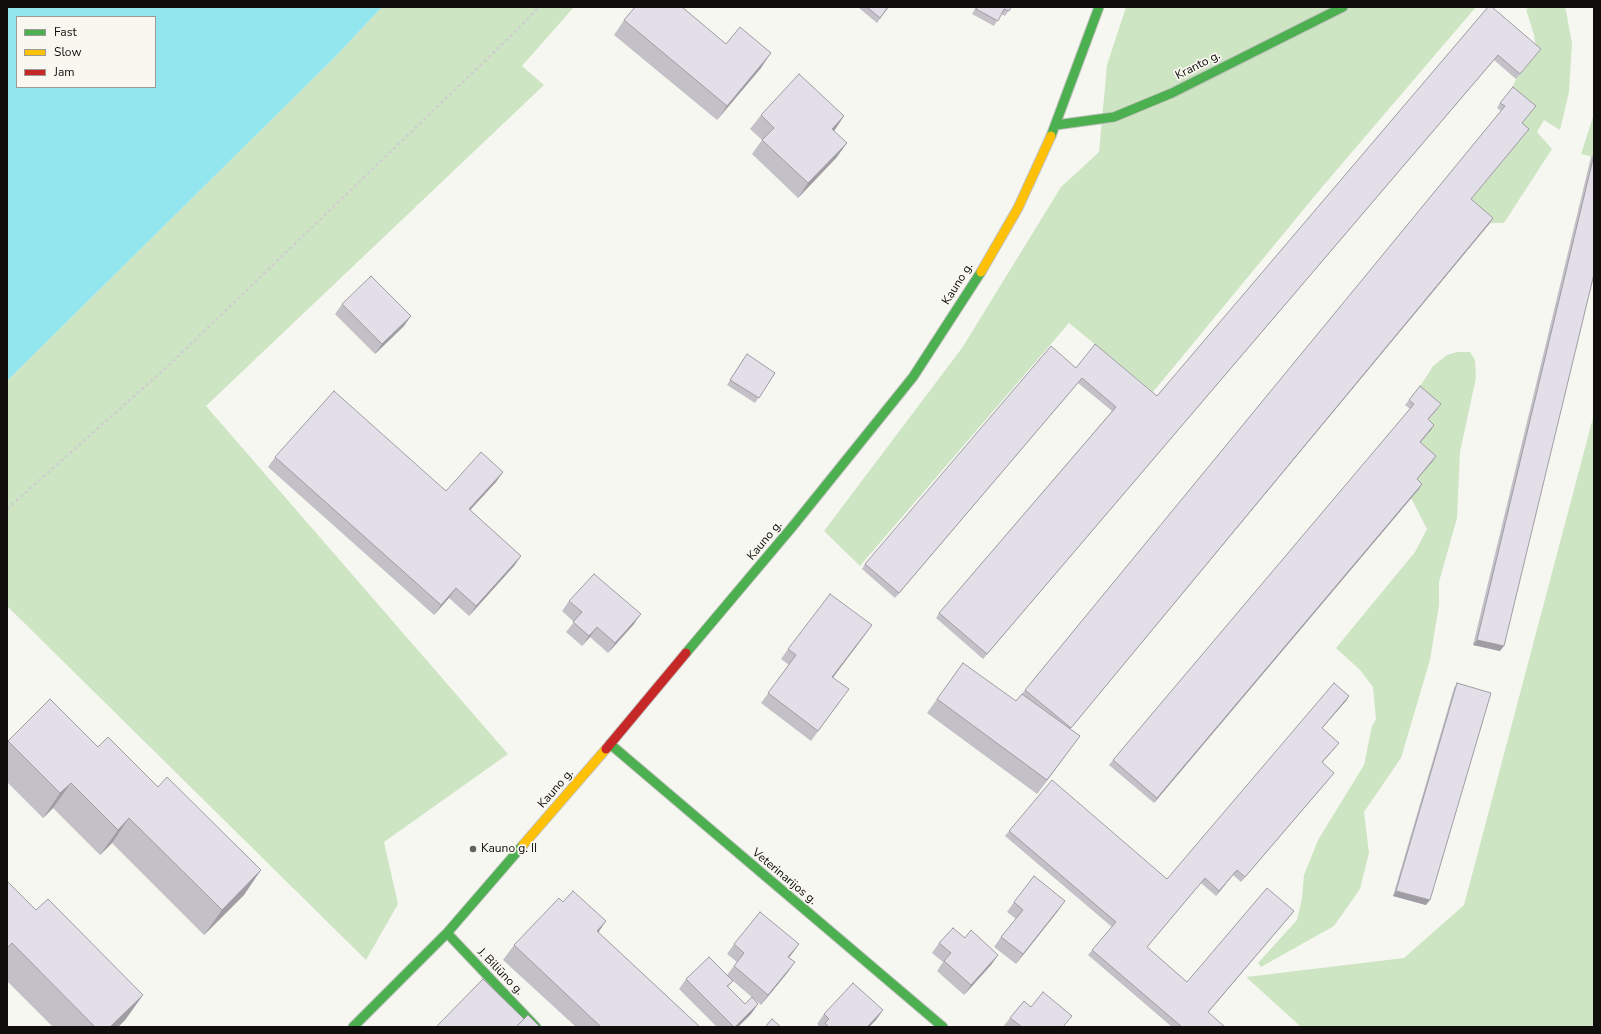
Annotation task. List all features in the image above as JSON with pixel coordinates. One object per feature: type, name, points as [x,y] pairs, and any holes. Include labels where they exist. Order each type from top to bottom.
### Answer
[{"type":"main road","name":"Kauno g.","points":[[353,1027],[447,933],[610,744],[793,526],[913,377],[971,288],[1018,208],[1056,125],[1099,7]]},
{"type":"main road","name":"Kranto g.","points":[[1056,125],[1114,117],[1172,93],[1343,7]]},
{"type":"main road","name":"Veterinarijos g.","points":[[610,744],[943,1027]]},
{"type":"main road","name":"J. Biliūno g.","points":[[447,933],[536,1027]]},
{"type":"path","points":[[7,509],[169,365],[518,29],[539,7]]},
{"type":"green space","points":[[382,7],[574,7],[522,66],[544,85],[206,406],[508,754],[384,842],[398,904],[366,960],[7,606],[7,381],[334,58]]},
{"type":"green space","points":[[1126,7],[1476,7],[1323,186],[1153,392],[1069,323],[860,566],[824,531],[962,348],[1061,187],[1099,152],[1107,65]]},
{"type":"green space","points":[[1533,7],[1565,7],[1572,44],[1569,92],[1560,130],[1544,120],[1537,132],[1552,149],[1504,223],[1490,223],[1467,204],[1525,134],[1510,92],[1516,79],[1537,54],[1534,35],[1526,9]]},
{"type":"green space","points":[[1594,114],[1594,157],[1581,154]]},
{"type":"green space","points":[[1457,352],[1470,352],[1475,360],[1476,378],[1460,452],[1457,518],[1439,582],[1439,605],[1430,660],[1401,758],[1364,812],[1369,853],[1360,889],[1334,926],[1261,967],[1258,963],[1297,920],[1302,898],[1304,875],[1318,840],[1364,765],[1372,726],[1376,719],[1373,687],[1360,670],[1336,648],[1415,552],[1427,529],[1411,498],[1419,489],[1413,484],[1416,447],[1417,391],[1433,366],[1447,355]]},
{"type":"green space","points":[[1594,414],[1594,1027],[1301,1027],[1246,977],[1404,958],[1464,905]]},
{"type":"water","points":[[7,7],[382,7],[334,58],[7,381]]},
{"type":"building","points":[[635,7],[682,7],[726,44],[740,27],[771,53],[727,106],[624,20]]},
{"type":"building","points":[[867,7],[888,7],[880,18]]},
{"type":"building","points":[[977,7],[1011,7],[1009,11],[1004,9],[998,21],[976,9]]},
{"type":"building","points":[[1488,7],[1492,7],[1541,49],[1520,74],[1498,55],[987,654],[939,613],[1116,407],[1082,378],[899,593],[865,564],[1051,346],[1076,368],[1095,344],[1157,396]]},
{"type":"building","points":[[799,74],[844,116],[832,129],[847,143],[808,183],[762,140],[774,128],[761,115]]},
{"type":"building","points":[[1513,87],[1536,106],[1522,123],[1529,129],[1471,199],[1493,218],[1071,728],[1025,690],[1505,106],[1500,103]]},
{"type":"building","points":[[1594,155],[1594,274],[1504,646],[1477,640]]},
{"type":"building","points":[[371,276],[411,316],[382,344],[342,304]]},
{"type":"building","points":[[747,354],[775,373],[759,398],[730,380]]},
{"type":"building","points":[[1420,386],[1441,404],[1428,419],[1434,425],[1420,442],[1436,456],[1417,479],[1422,484],[1157,798],[1113,760],[1414,404],[1409,400]]},
{"type":"building","points":[[334,391],[446,491],[481,452],[503,472],[469,509],[521,556],[476,606],[456,588],[441,605],[275,457]]},
{"type":"building","points":[[594,574],[641,614],[615,643],[597,627],[589,636],[573,622],[582,612],[569,601]]},
{"type":"building","points":[[830,594],[872,625],[832,677],[849,689],[818,731],[768,693],[796,655],[788,649]]},
{"type":"building","points":[[963,663],[1016,701],[1022,694],[1080,736],[1047,780],[937,699]]},
{"type":"building","points":[[1334,683],[1349,696],[1322,728],[1339,743],[1322,762],[1334,773],[1245,877],[1237,870],[1219,891],[1205,878],[1147,947],[1187,982],[1267,888],[1294,911],[1208,1012],[1225,1027],[1182,1027],[1092,950],[1116,922],[1009,831],[1052,780],[1167,879]]},
{"type":"building","points":[[1457,683],[1491,693],[1430,900],[1396,891]]},
{"type":"building","points":[[50,699],[98,747],[108,737],[158,787],[167,777],[261,870],[222,910],[129,818],[118,830],[71,783],[60,793],[8,741]]},
{"type":"building","points":[[1034,876],[1065,901],[1023,954],[1001,937],[1023,910],[1014,902]]},
{"type":"building","points":[[7,881],[36,910],[48,899],[143,995],[110,1027],[95,1027],[12,943],[7,948]]},
{"type":"building","points":[[573,891],[606,921],[597,931],[700,1027],[601,1027],[514,945],[559,898],[563,902]]},
{"type":"building","points":[[760,912],[799,944],[788,957],[795,962],[768,995],[734,966],[744,953],[734,944]]},
{"type":"building","points":[[953,928],[965,938],[971,930],[998,955],[971,985],[944,961],[951,953],[939,943]]},
{"type":"building","points":[[709,957],[733,981],[727,986],[745,1004],[752,997],[758,1004],[735,1027],[686,979]]},
{"type":"building","points":[[483,979],[524,1019],[516,1027],[436,1027]]},
{"type":"building","points":[[853,983],[883,1010],[867,1027],[828,1027],[825,1023],[829,1019],[824,1014]]},
{"type":"building","points":[[1043,992],[1072,1016],[1063,1027],[1022,1027],[1010,1018],[1024,1001],[1031,1007]]},
{"type":"building","points":[[528,1015],[540,1027],[516,1027]]},
{"type":"building","points":[[772,1019],[781,1027],[765,1027]]},
{"type":"traffic: fast","points":[[1051,136],[1099,7]]},
{"type":"traffic: fast","points":[[1056,125],[1114,117],[1172,93],[1343,7]]},
{"type":"traffic: fast","points":[[686,653],[793,526],[913,377],[981,272]]},
{"type":"traffic: fast","points":[[610,744],[943,1027]]},
{"type":"traffic: fast","points":[[353,1027],[447,933],[523,845]]},
{"type":"traffic: fast","points":[[447,933],[536,1027]]},
{"type":"traffic: slow","points":[[981,272],[1018,208],[1051,136]]},
{"type":"traffic: slow","points":[[523,845],[606,749]]},
{"type":"traffic: jam","points":[[606,749],[686,653]]},
{"type":"place","name":"Kauno g. II","points":[[473,849]]}]
